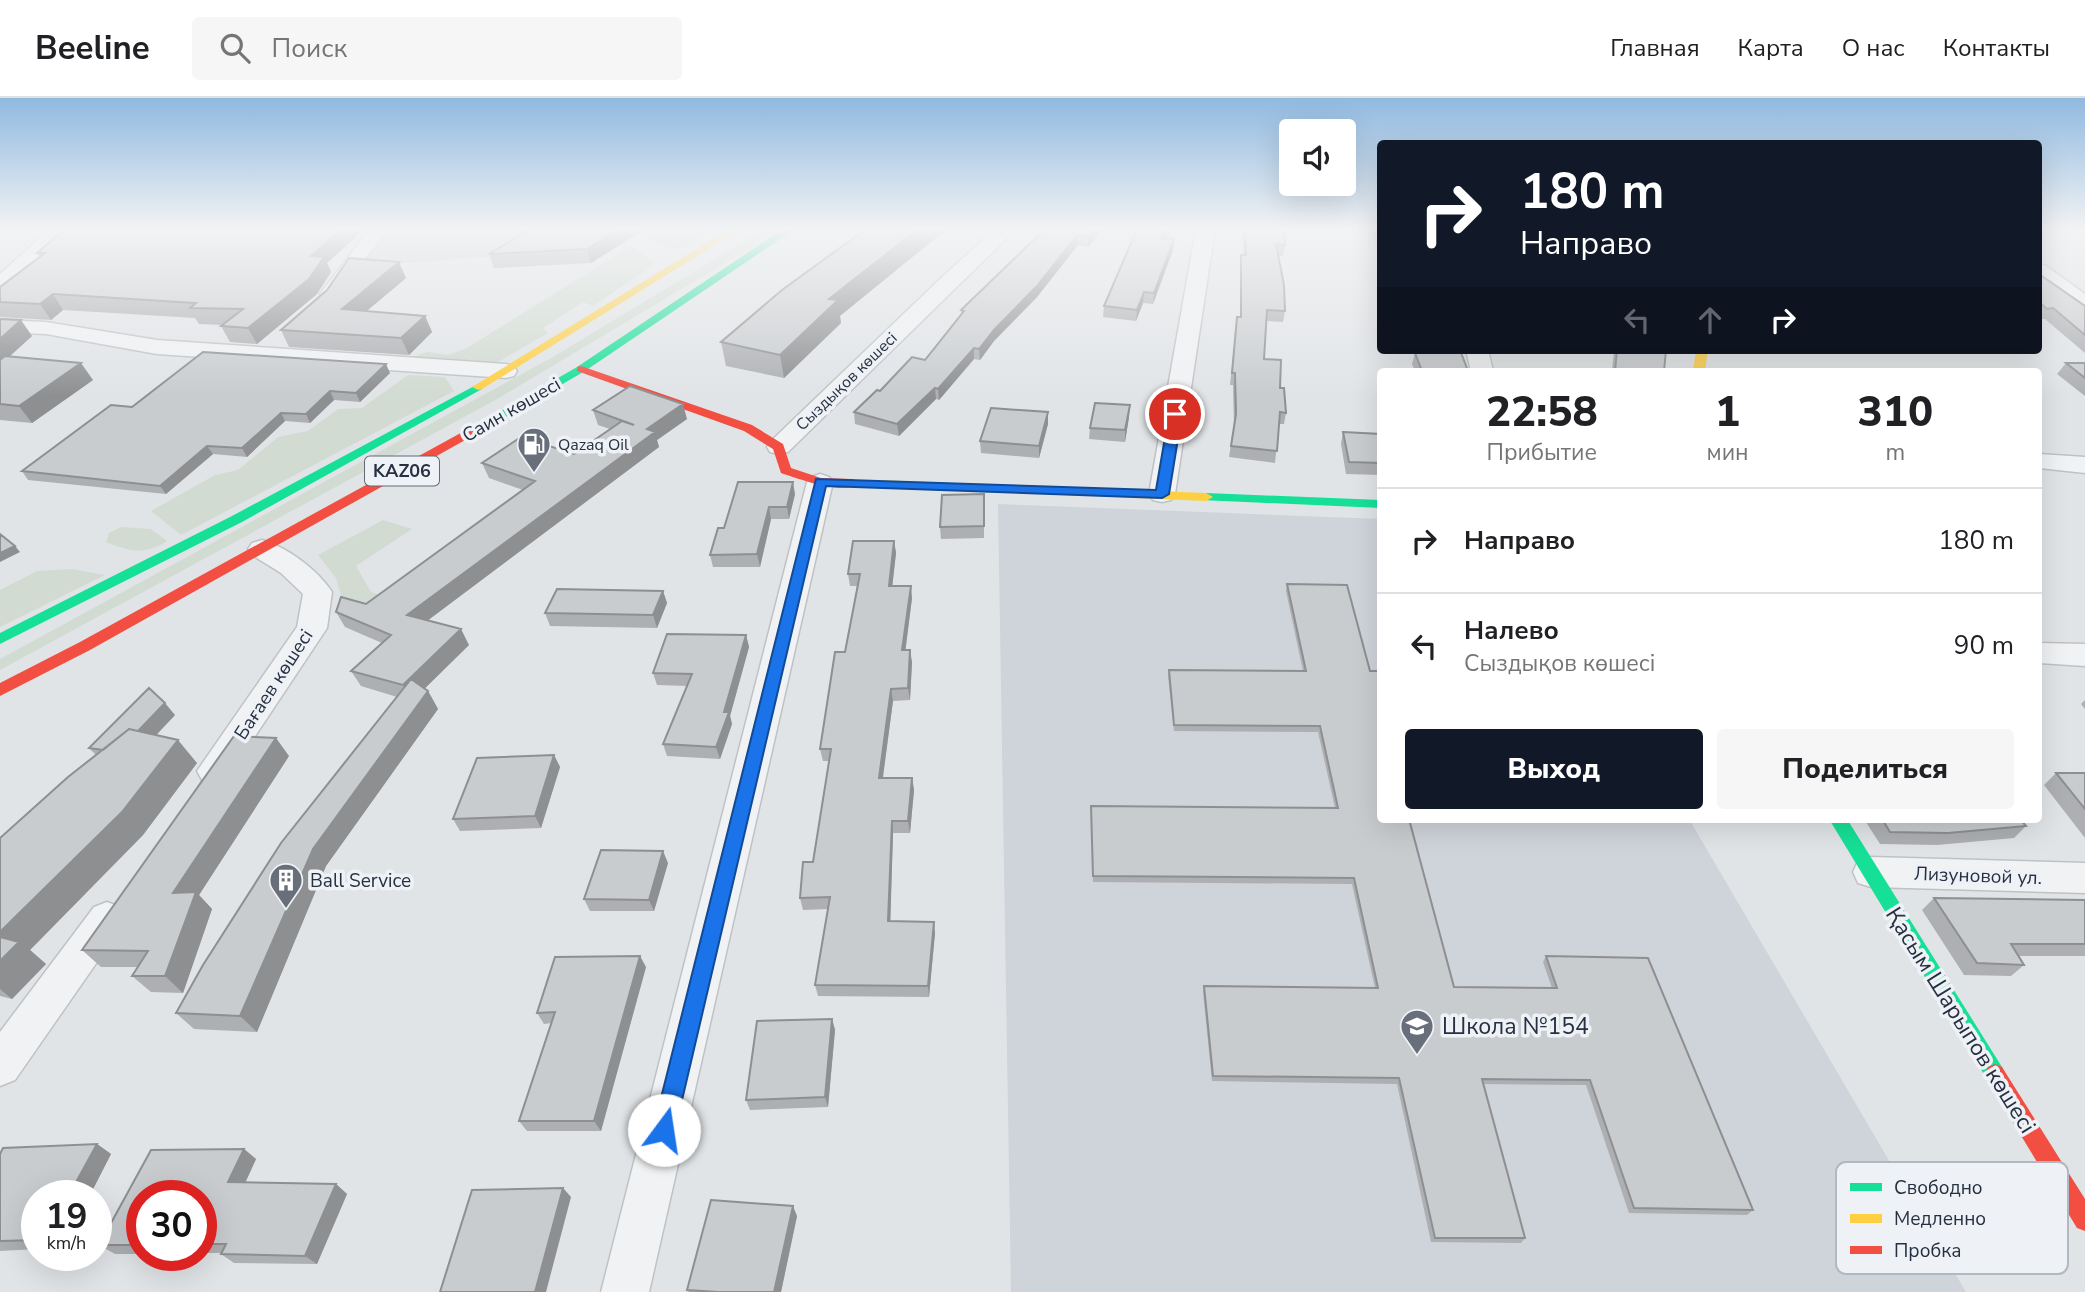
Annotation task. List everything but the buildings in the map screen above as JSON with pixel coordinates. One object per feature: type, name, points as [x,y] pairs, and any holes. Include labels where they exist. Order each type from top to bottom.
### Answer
[{"type":"main road","name":"Саин көшесі","points":[[0,639],[237,519],[506,371],[646,285]]},
{"type":"main road","name":"Саин көшесі","points":[[0,690],[261,549],[581,369],[707,285]]},
{"type":"main road","points":[[581,369],[748,428],[779,447],[785,470],[820,482],[1377,504]]},
{"type":"main road","name":"Қасым Шарыпов көшесі","points":[[1840,823],[2049,1162]]},
{"type":"main road","name":"Қасым Шарыпов көшесі","points":[[2068,1192],[2085,1220]]},
{"type":"street","points":[[317,308],[337,285]]},
{"type":"street","name":"Сыздықов көшесі","points":[[779,447],[945,285]]},
{"type":"street","points":[[1162,494],[1197,285]]},
{"type":"street","points":[[2059,285],[2085,304]]},
{"type":"street","points":[[0,326],[46,328],[158,347],[506,371]]},
{"type":"street","points":[[264,355],[291,332]]},
{"type":"street","points":[[2042,461],[2085,465]]},
{"type":"street","points":[[625,1292],[820,482]]},
{"type":"street","name":"Бағаев көшесі","points":[[200,791],[312,628],[318,592],[291,567],[261,549]]},
{"type":"street","points":[[2042,653],[2085,655]]},
{"type":"street","name":"Лизуновой ул.","points":[[1871,872],[2085,878]]},
{"type":"street","points":[[0,1066],[128,890]]},
{"type":"shaded area","points":[[569,285],[624,285],[593,306],[583,302],[543,328],[548,333],[498,362],[485,366],[407,359],[427,352],[448,355],[467,348]]},
{"type":"shaded area","points":[[673,285],[688,285],[497,399],[0,670],[0,659],[553,357]]},
{"type":"shaded area","points":[[408,375],[445,377],[454,391],[181,535],[151,511],[215,475],[238,470],[278,437],[308,431],[338,409],[362,408]]},
{"type":"shaded area","name":"Школа №154","points":[[998,504],[1377,519],[1377,823],[1691,823],[1890,1162],[1836,1162],[1836,1274],[1955,1274],[1966,1292],[1011,1292]]},
{"type":"shaded area","points":[[383,520],[412,529],[356,566],[371,592],[388,598],[347,615],[336,578],[318,555]]},
{"type":"shaded area","points":[[121,527],[151,529],[167,541],[144,550],[122,548],[106,542],[109,533]]},
{"type":"shaded area","points":[[72,569],[105,575],[0,627],[0,590],[37,571]]},
{"type":"traffic: fast","points":[[488,422],[581,369],[707,285]]},
{"type":"traffic: fast","points":[[0,639],[237,519],[478,387]]},
{"type":"traffic: fast","points":[[1206,497],[1377,504]]},
{"type":"traffic: fast","points":[[1840,823],[1995,1074]]},
{"type":"traffic: slow","points":[[478,387],[645,285]]},
{"type":"traffic: slow","points":[[1699,368],[1701,354]]},
{"type":"traffic: slow","points":[[853,483],[1206,497]]},
{"type":"traffic: jam","points":[[581,369],[748,428],[779,447],[785,470],[820,482],[853,483]]},
{"type":"traffic: jam","points":[[0,690],[85,646],[488,422]]},
{"type":"traffic: jam","points":[[1995,1074],[2049,1162]]},
{"type":"traffic: jam","points":[[2068,1192],[2085,1220]]},
{"type":"place","name":"Qazaq Oil","points":[[534,474]]},
{"type":"place","name":"Ball Service","points":[[286,910]]},
{"type":"place","name":"Школа №154","points":[[1417,1056]]},
{"type":"route","points":[[664,1130],[820,482],[1162,494],[1175,414]]}]
